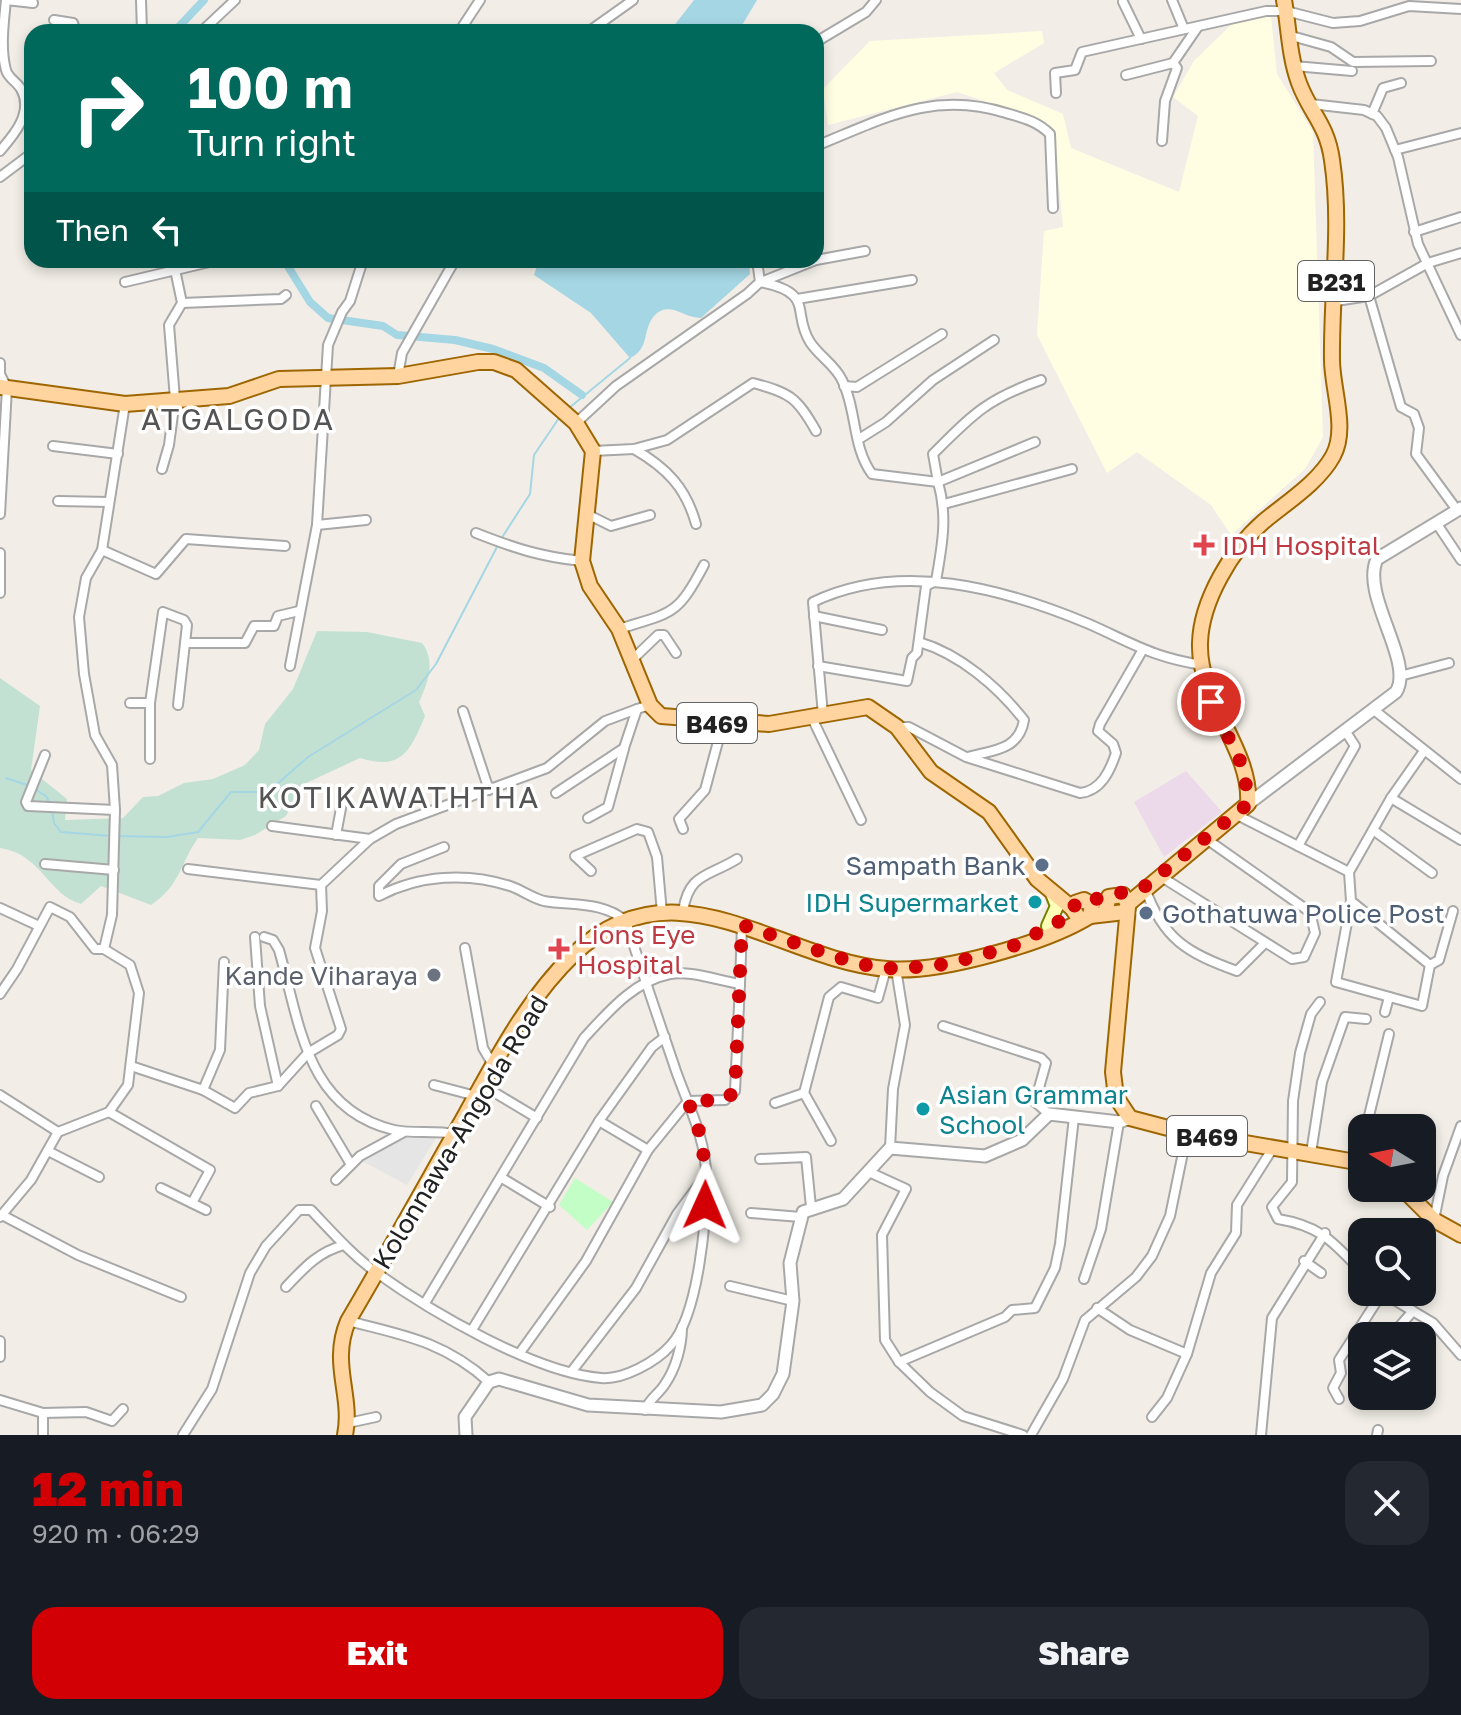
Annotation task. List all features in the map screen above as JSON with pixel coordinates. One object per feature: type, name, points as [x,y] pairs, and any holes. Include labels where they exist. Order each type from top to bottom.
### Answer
[{"type":"main road","name":"B231","points":[[1248,804],[1244,769],[1211,702],[1200,644],[1204,614],[1238,550],[1260,524],[1319,476],[1335,453],[1338,419],[1331,361],[1337,249],[1332,161],[1325,127],[1294,66],[1285,6]]},
{"type":"main road","points":[[4,388],[125,404],[229,396],[279,379],[398,376],[461,364],[494,362],[516,370],[568,416],[593,451]]},
{"type":"main road","name":"B469","points":[[593,451],[582,561],[590,586],[619,629],[633,659],[643,707],[668,719],[769,724],[868,707],[897,727],[931,772],[989,812],[1051,891],[1081,910]]},
{"type":"main road","points":[[1081,910],[1121,900],[1144,887],[1248,804]]},
{"type":"main road","name":"B469","points":[[1032,869],[1081,910]]},
{"type":"main road","points":[[1048,926],[1057,906],[1051,891]]},
{"type":"main road","points":[[1112,914],[1106,902],[1121,900]]},
{"type":"main road","name":"B469","points":[[1121,900],[1125,940],[1113,1072],[1125,1120],[1187,1133],[1348,1157]]},
{"type":"main road","points":[[1081,910],[1112,914]]},
{"type":"main road","name":"Kolonnawa-Angoda Road","points":[[1013,946],[1081,910]]},
{"type":"main road","name":"Kolonnawa-Angoda Road","points":[[346,1429],[339,1367],[341,1340],[348,1321],[493,1065],[573,954],[600,934],[626,921],[683,911],[891,969],[948,964],[1013,946],[1081,910]]},
{"type":"main road","name":"B469","points":[[1112,914],[1125,940]]},
{"type":"main road","points":[[1416,1202],[1432,1218]]},
{"type":"main road","points":[[1436,1221],[1461,1235]]},
{"type":"street","points":[[0,151],[21,125],[24,109],[19,86],[6,74],[2,31],[6,0],[33,3]]},
{"type":"street","points":[[141,0],[142,24]]},
{"type":"street","points":[[210,24],[235,0]]},
{"type":"street","points":[[464,24],[480,0]]},
{"type":"street","points":[[599,24],[633,0]]},
{"type":"street","points":[[824,37],[866,12],[876,0]]},
{"type":"street","points":[[1172,0],[1184,29]]},
{"type":"street","points":[[1123,2],[1141,39]]},
{"type":"street","points":[[1056,93],[1055,73],[1075,70],[1082,52],[1197,28],[1222,18],[1285,6],[1333,23],[1360,21],[1409,6],[1461,9]]},
{"type":"street","points":[[54,20],[73,24]]},
{"type":"street","points":[[1126,75],[1173,63],[1197,28]]},
{"type":"street","points":[[1288,35],[1331,47],[1353,62],[1431,61]]},
{"type":"street","points":[[1162,141],[1165,101],[1177,68],[1173,63]]},
{"type":"street","points":[[1294,66],[1352,71]]},
{"type":"street","points":[[1372,114],[1383,88],[1401,83]]},
{"type":"street","points":[[824,143],[925,106],[961,102],[980,105],[1039,123],[1050,134],[1053,208]]},
{"type":"street","points":[[1311,104],[1372,114],[1386,128],[1395,150],[1414,232],[1461,335]]},
{"type":"street","points":[[1395,150],[1461,133]]},
{"type":"street","points":[[0,177],[24,159]]},
{"type":"street","points":[[1414,232],[1461,217]]},
{"type":"street","points":[[824,259],[865,251]]},
{"type":"street","points":[[1336,301],[1369,296],[1428,263],[1461,253]]},
{"type":"street","points":[[125,282],[165,268]]},
{"type":"street","points":[[162,469],[169,445],[175,399],[169,325],[182,303],[175,268]]},
{"type":"street","points":[[290,666],[317,525],[325,376],[334,334],[350,301],[360,268]]},
{"type":"street","points":[[398,376],[402,353],[451,268]]},
{"type":"street","points":[[758,268],[760,282]]},
{"type":"street","points":[[568,416],[616,386],[760,282],[796,268]]},
{"type":"street","points":[[797,299],[912,280]]},
{"type":"street","points":[[760,282],[778,286],[797,299],[808,340],[844,386],[859,439],[861,460],[872,474],[938,482],[1035,442]]},
{"type":"street","points":[[182,303],[281,299],[286,295]]},
{"type":"street","points":[[1248,804],[1396,692],[1400,676],[1373,566],[1377,559],[1459,509],[1416,454],[1419,428],[1414,414],[1401,407],[1369,296]]},
{"type":"street","points":[[844,386],[857,387],[942,334]]},
{"type":"street","points":[[859,439],[886,422],[933,380],[994,340]]},
{"type":"street","points":[[0,363],[4,388],[0,514]]},
{"type":"street","points":[[936,581],[945,530],[944,504],[933,454],[979,408],[1001,395],[1041,380]]},
{"type":"street","points":[[593,451],[634,449],[667,440],[753,383],[787,392],[801,406],[816,431]]},
{"type":"street","points":[[104,949],[112,915],[114,870],[112,765],[95,735],[80,630],[86,578],[102,550],[125,404]]},
{"type":"street","points":[[53,446],[118,454]]},
{"type":"street","points":[[634,449],[654,461],[679,484],[690,501],[696,524]]},
{"type":"street","points":[[944,504],[1072,469]]},
{"type":"street","points":[[58,501],[109,502]]},
{"type":"street","points":[[587,514],[611,526],[650,515]]},
{"type":"street","points":[[317,525],[366,520]]},
{"type":"street","points":[[1437,524],[1461,560]]},
{"type":"street","points":[[476,533],[505,547],[549,558],[582,561]]},
{"type":"street","points":[[102,550],[156,574],[161,573],[186,539],[285,546]]},
{"type":"street","points":[[0,553],[0,593]]},
{"type":"street","points":[[619,629],[661,616],[684,603],[704,565]]},
{"type":"street","points":[[861,820],[818,716],[813,602],[844,587],[876,581],[936,581],[1023,602],[1089,624],[1165,660],[1203,665]]},
{"type":"street","points":[[818,666],[907,681],[919,642],[926,586],[936,581]]},
{"type":"street","points":[[185,643],[245,643],[254,626],[274,626],[281,614],[299,611]]},
{"type":"street","points":[[150,759],[150,703],[163,612],[184,620],[187,625],[178,705]]},
{"type":"street","points":[[814,616],[882,630]]},
{"type":"street","points":[[633,659],[658,635],[664,635],[676,653]]},
{"type":"street","points":[[919,642],[938,648],[973,670],[1024,720],[1022,733],[1011,746],[966,757]]},
{"type":"street","points":[[897,727],[909,727],[966,757],[1080,793],[1090,792],[1100,786],[1116,753],[1113,744],[1098,731],[1100,724],[1142,651]]},
{"type":"street","points":[[1400,676],[1449,663]]},
{"type":"street","points":[[130,703],[150,703]]},
{"type":"street","points":[[588,818],[608,807],[624,748],[643,707]]},
{"type":"street","points":[[131,1066],[203,1090],[235,1108],[249,1093],[278,1086],[308,1053],[338,1035],[341,1029],[315,948],[322,911],[321,885],[370,839],[396,824],[547,768],[605,721],[643,707]]},
{"type":"street","points":[[1374,710],[1461,779]]},
{"type":"street","points":[[463,711],[489,790]]},
{"type":"street","points":[[683,829],[679,819],[705,790],[723,723]]},
{"type":"street","points":[[1298,846],[1355,746],[1346,732]]},
{"type":"street","points":[[556,793],[624,748]]},
{"type":"street","points":[[1424,751],[1391,798],[1349,872],[1351,901],[1336,982],[1422,1006],[1430,965],[1439,960],[1453,911]]},
{"type":"street","points":[[45,755],[26,802],[28,806],[115,810]]},
{"type":"street","points":[[1391,798],[1461,840]]},
{"type":"street","points":[[336,835],[342,803]]},
{"type":"street","points":[[1235,814],[1349,872]]},
{"type":"street","points":[[272,826],[370,839]]},
{"type":"street","points":[[591,871],[575,856],[637,829],[648,832],[657,857],[662,913]]},
{"type":"street","points":[[1373,830],[1432,873]]},
{"type":"street","points":[[1160,876],[1292,959],[1304,957],[1312,946],[1314,919],[1303,906],[1204,838]]},
{"type":"street","points":[[444,847],[401,864],[379,886],[379,896],[404,883],[461,876],[510,886],[541,900],[606,908],[626,921],[645,984],[703,1142],[706,1174],[703,1236],[675,1363],[664,1387],[649,1399],[645,1410]]},
{"type":"street","points":[[683,911],[686,892],[698,877],[737,859]]},
{"type":"street","points":[[45,864],[114,870]]},
{"type":"street","points":[[188,869],[321,885]]},
{"type":"street","points":[[1144,887],[1156,919],[1178,942],[1209,961],[1237,971],[1265,943]]},
{"type":"street","points":[[1351,901],[1430,965]]},
{"type":"street","points":[[0,994],[53,906],[70,917],[95,949],[104,949],[130,965],[139,993],[128,1085],[109,1112],[58,1132],[1,1216],[78,1255],[181,1297]]},
{"type":"street","points":[[0,908],[39,926]]},
{"type":"street","points":[[519,1354],[586,1261],[648,1150],[688,1101],[725,1100],[735,1091],[742,925]]},
{"type":"street","points":[[278,1086],[260,1006],[260,937],[273,940],[279,950],[308,1053],[328,1093],[344,1109],[396,1131],[455,1134]]},
{"type":"street","points":[[465,948],[483,1048],[493,1065]]},
{"type":"street","points":[[203,1090],[220,1050],[224,962]]},
{"type":"street","points":[[831,1141],[804,1093],[829,997],[841,987],[878,998],[891,969]]},
{"type":"street","points":[[348,1321],[439,1346],[464,1359],[489,1382],[509,1381],[558,1399],[645,1410],[721,1412],[762,1405],[773,1394],[783,1374],[793,1301],[790,1263],[801,1217],[811,1207],[843,1199],[890,1148],[893,1089],[905,1025],[891,969]]},
{"type":"street","points":[[425,1303],[584,1038],[613,1007],[645,984],[672,973],[740,984]]},
{"type":"street","points":[[1385,1012],[1389,997]]},
{"type":"street","points":[[1320,1002],[1311,1014],[1300,1053],[1293,1101],[1292,1182],[1272,1207],[1274,1217],[1303,1223],[1325,1233],[1348,1257]]},
{"type":"street","points":[[1311,1153],[1322,1082],[1345,1017],[1366,1019]]},
{"type":"street","points":[[943,1026],[1041,1058],[1046,1063],[1035,1102],[1049,1114],[1125,1120],[1101,1229],[1084,1279]]},
{"type":"street","points":[[1369,1114],[1389,1034]]},
{"type":"street","points":[[472,1330],[550,1207],[599,1121],[652,1047],[665,1037]]},
{"type":"street","points":[[434,1085],[479,1091],[537,1118]]},
{"type":"street","points":[[775,1103],[804,1093]]},
{"type":"street","points":[[1,1099],[58,1132]]},
{"type":"street","points":[[316,1106],[350,1163]]},
{"type":"street","points":[[109,1112],[210,1170],[192,1203]]},
{"type":"street","points":[[890,1148],[985,1156],[1022,1140],[1049,1114]]},
{"type":"street","points":[[899,1362],[1005,1317],[1012,1310],[1035,1308],[1058,1256],[1074,1117]]},
{"type":"street","points":[[599,1121],[648,1150]]},
{"type":"street","points":[[1434,1218],[1443,1176],[1461,1126]]},
{"type":"street","points":[[336,1180],[350,1163],[409,1130]]},
{"type":"street","points":[[1031,1435],[1063,1379],[1085,1320],[1136,1277],[1152,1256],[1170,1216],[1187,1133]]},
{"type":"street","points":[[1152,1417],[1167,1398],[1187,1354],[1211,1273],[1236,1233],[1237,1205],[1273,1147]]},
{"type":"street","points":[[48,1151],[99,1177]]},
{"type":"street","points":[[760,1159],[806,1157],[811,1207]]},
{"type":"street","points":[[869,1172],[906,1189],[882,1235],[885,1340],[899,1362],[930,1392],[963,1416],[1023,1435]]},
{"type":"street","points":[[572,1371],[636,1288],[677,1214],[706,1174]]},
{"type":"street","points":[[502,1178],[550,1207]]},
{"type":"street","points":[[161,1188],[206,1210]]},
{"type":"street","points":[[183,1435],[212,1389],[250,1273],[266,1246],[299,1210],[311,1210],[344,1245],[376,1272],[425,1303],[519,1354],[572,1371],[602,1378],[628,1374],[670,1346],[682,1327]]},
{"type":"street","points":[[751,1213],[801,1217]]},
{"type":"street","points":[[1261,1435],[1272,1318],[1304,1261],[1325,1233]]},
{"type":"street","points":[[286,1287],[313,1260],[327,1250],[344,1245]]},
{"type":"street","points":[[1304,1261],[1321,1273]]},
{"type":"street","points":[[730,1286],[793,1301]]},
{"type":"street","points":[[1339,1399],[1333,1388],[1341,1373],[1339,1360],[1373,1306]]},
{"type":"street","points":[[1405,1306],[1433,1323],[1461,1355]]},
{"type":"street","points":[[1097,1308],[1130,1330],[1187,1354]]},
{"type":"street","points":[[1403,1322],[1413,1311]]},
{"type":"street","points":[[0,1341],[0,1357]]},
{"type":"street","points":[[466,1435],[465,1417],[489,1382]]},
{"type":"street","points":[[0,1400],[43,1413],[86,1412],[112,1421],[123,1409]]},
{"type":"street","points":[[43,1413],[43,1435]]},
{"type":"street","points":[[346,1429],[376,1417]]},
{"type":"shaded area","points":[[1271,16],[1277,74],[1313,132],[1323,437],[1305,469],[1231,535],[1211,505],[1137,452],[1107,473],[1037,335],[1044,231],[1063,227],[1054,134],[1043,121],[957,92],[828,125],[824,88],[870,41],[1042,31],[1044,43],[994,73],[1007,90],[1063,114],[1071,148],[1179,192],[1198,116],[1173,97],[1194,61],[1234,22]]},
{"type":"shaded area","points":[[317,631],[367,632],[422,643],[430,665],[419,702],[425,716],[409,749],[395,760],[385,762],[360,758],[302,785],[286,816],[255,835],[240,840],[198,838],[174,882],[151,905],[101,886],[81,904],[60,892],[26,858],[0,848],[0,678],[40,706],[31,770],[67,799],[65,820],[123,818],[143,797],[158,796],[184,783],[213,779],[245,765],[259,750],[265,724],[293,689]]},
{"type":"shaded area","points":[[1186,771],[1222,812],[1164,857],[1134,802]]},
{"type":"shaded area","points":[[415,1132],[439,1133],[407,1185],[362,1161]]},
{"type":"green space","points":[[575,1178],[613,1202],[587,1230],[559,1205]]},
{"type":"water","points":[[694,0],[757,0],[743,24],[675,24]]},
{"type":"water","points":[[536,268],[750,268],[750,274],[701,318],[671,310],[660,311],[650,321],[640,350],[630,358],[591,313],[534,275]]},
{"type":"waterway","points":[[182,24],[204,0]]},
{"type":"waterway","points":[[289,268],[310,302],[328,318],[383,326],[397,335],[455,340],[493,349],[544,368],[582,395]]},
{"type":"waterway","points":[[569,408],[630,358]]},
{"type":"waterway","points":[[501,539],[530,494],[534,455],[559,418]]},
{"type":"waterway","points":[[117,836],[167,837],[198,832],[231,792],[268,792],[308,757],[416,690],[436,664],[498,545]]},
{"type":"waterway","points":[[6,778],[30,786]]},
{"type":"waterway","points":[[36,790],[46,796],[50,804]]},
{"type":"waterway","points":[[52,810],[54,823],[61,832],[111,836]]},
{"type":"place","name":"IDH Hospital","points":[[1204,545]]},
{"type":"place","name":"Sampath Bank","points":[[1042,865]]},
{"type":"place","name":"IDH Supermarket","points":[[1035,902]]},
{"type":"place","name":"Gothatuwa Police Post","points":[[1146,913]]},
{"type":"place","name":"Lions Eye Hospital","points":[[559,949]]},
{"type":"place","name":"Kande Viharaya","points":[[434,975]]},
{"type":"place","name":"Asian Grammar School","points":[[923,1109]]},
{"type":"district","name":"ATGALGODA","points":[[238,419]]},
{"type":"district","name":"KOTIKAWATHTHA","points":[[399,797]]},
{"type":"route","points":[[705,1205],[703,1142],[688,1101],[725,1100],[735,1091],[742,925],[858,964],[886,969],[916,968],[948,964],[1013,946],[1073,914],[1072,908],[1081,900],[1109,897],[1144,887],[1248,804],[1244,769],[1211,702]]}]
